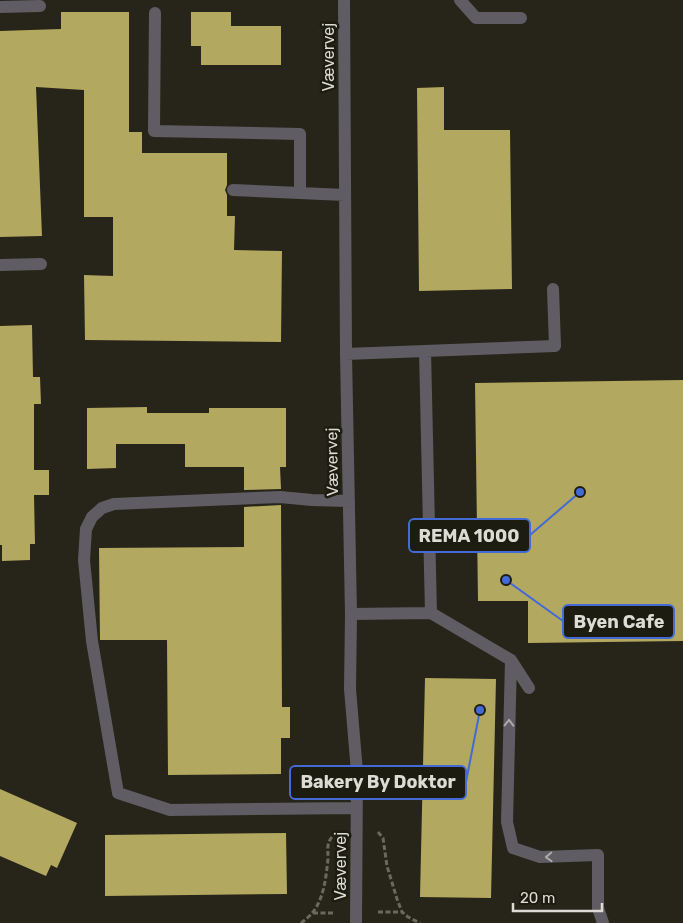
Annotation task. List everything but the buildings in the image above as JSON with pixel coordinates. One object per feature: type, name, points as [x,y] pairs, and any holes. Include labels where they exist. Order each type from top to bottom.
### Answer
[{"type":"street","name":"Vævervej","points":[[344,0],[346,354],[351,614],[350,689],[357,772],[356,923]]},
{"type":"street","points":[[460,0],[476,18],[521,18]]},
{"type":"street","points":[[0,7],[40,6]]},
{"type":"street","points":[[155,13],[154,131],[300,134],[300,193]]},
{"type":"street","points":[[234,190],[345,195]]},
{"type":"street","points":[[0,265],[41,264]]},
{"type":"street","points":[[346,354],[555,346],[553,289]]},
{"type":"street","points":[[425,350],[431,613]]},
{"type":"street","points":[[349,501],[280,497],[114,504],[102,508],[92,517],[86,529],[84,560],[92,642],[118,793],[170,810],[356,808]]},
{"type":"street","points":[[351,614],[431,613],[511,660],[529,688]]},
{"type":"street","points":[[511,660],[507,822],[513,848],[540,857],[598,855],[598,908],[603,923]]},
{"type":"path","points":[[301,923],[313,913],[320,899],[328,860],[328,841],[356,808],[383,838],[388,866],[402,912],[414,922],[420,923]]},
{"type":"place","name":"REMA 1000","points":[[580,492]]},
{"type":"place","name":"Byen Cafe","points":[[506,580]]},
{"type":"place","name":"Bakery By Doktor","points":[[480,710]]}]
